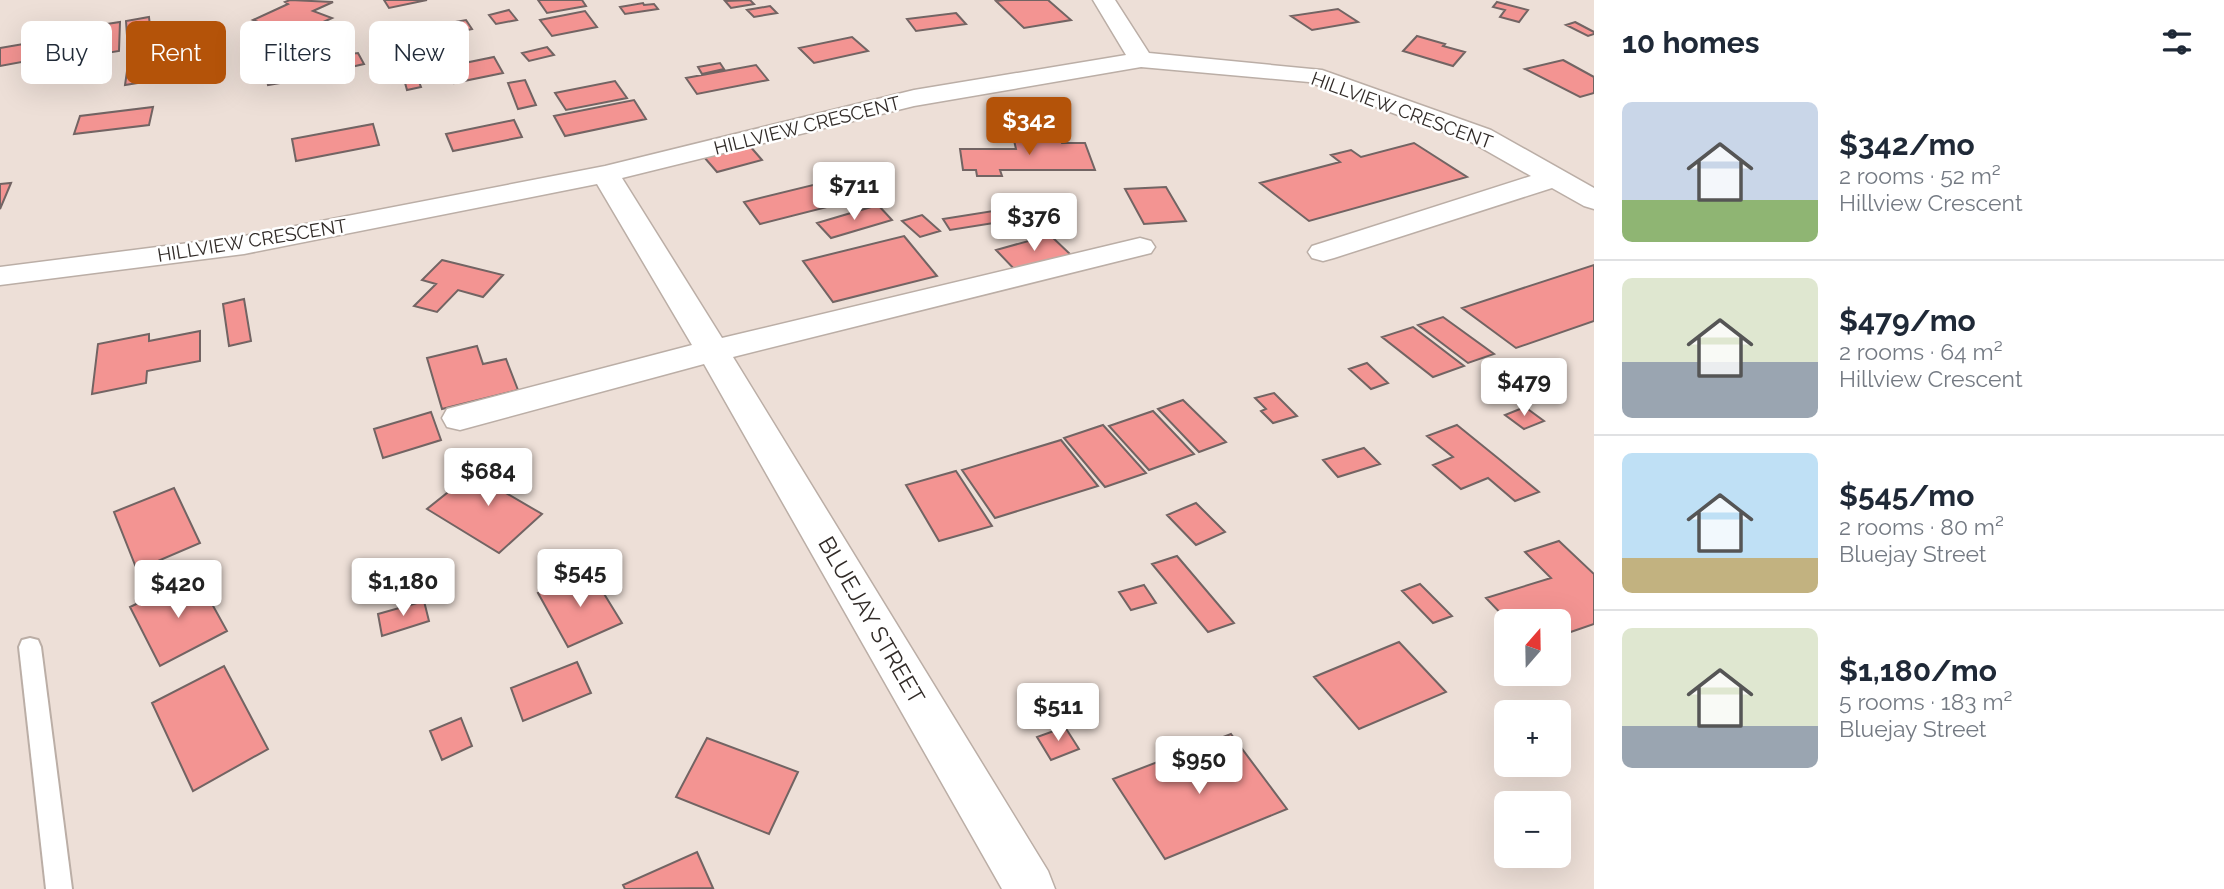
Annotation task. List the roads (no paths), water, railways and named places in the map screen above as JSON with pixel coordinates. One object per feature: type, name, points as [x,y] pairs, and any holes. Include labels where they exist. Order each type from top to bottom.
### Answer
[{"type":"street","points":[[1104,0],[1141,60]]},
{"type":"street","name":"HILLVIEW CRESCENT","points":[[0,276],[244,245],[605,174],[914,98],[1141,60],[1313,75],[1481,136],[1594,200]]},
{"type":"street","name":"BLUEJAY STREET","points":[[605,174],[713,351],[1030,889]]},
{"type":"street","points":[[1323,252],[1556,177]]},
{"type":"street","points":[[460,418],[713,351],[1140,247]]},
{"type":"lane","points":[[30,647],[59,889]]}]
